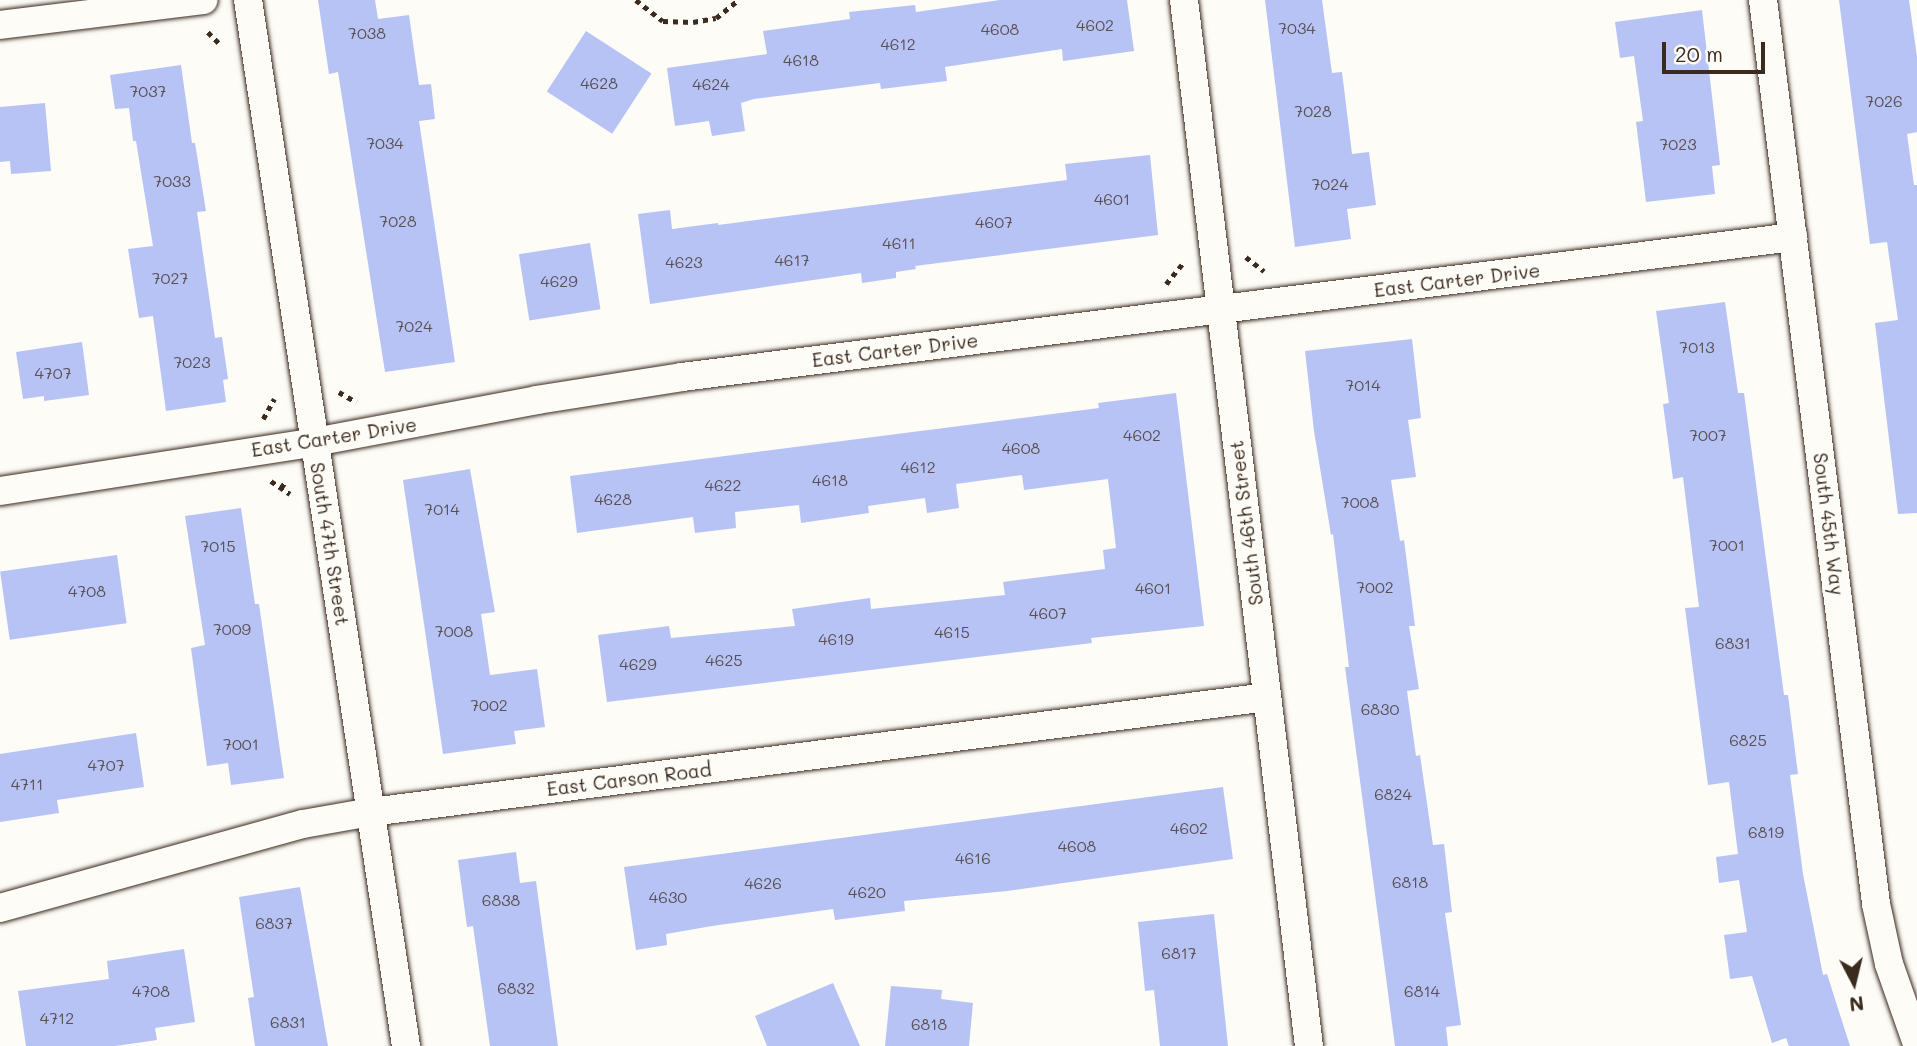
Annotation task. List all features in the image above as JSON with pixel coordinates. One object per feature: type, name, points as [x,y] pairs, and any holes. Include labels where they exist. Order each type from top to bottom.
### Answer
[{"type":"street","points":[[0,25],[204,0]]},
{"type":"street","name":"South 47th Street","points":[[248,0],[407,1046]]},
{"type":"street","name":"South 46th Street","points":[[1184,0],[1309,1046]]},
{"type":"street","name":"South 45th Way","points":[[1763,0],[1876,905],[1889,964],[1917,1044]]},
{"type":"street","name":"East Carter Drive","points":[[0,491],[315,442],[537,400],[682,377],[1793,237]]},
{"type":"street","name":"East Carson Road","points":[[0,908],[303,824],[371,812],[1267,697]]},
{"type":"path","points":[[636,0],[663,21],[693,22],[716,18],[738,0]]},
{"type":"path","points":[[1164,287],[1181,268],[1183,260]]},
{"type":"path","points":[[250,422],[263,420],[274,403],[274,390]]},
{"type":"path","points":[[341,402],[346,396]]},
{"type":"path","points":[[268,412],[274,415]]},
{"type":"path","points":[[281,488],[285,482]]},
{"type":"building","points":[[318,0],[375,0],[378,19],[409,15],[419,85],[431,84],[435,119],[419,121],[455,362],[385,372],[338,72],[329,74]]},
{"type":"building","points":[[1000,0],[1127,0],[1134,51],[1063,61],[1062,49],[945,67],[947,81],[881,89],[880,83],[754,99],[741,103],[745,131],[712,136],[709,121],[675,126],[667,68],[767,54],[763,31],[850,19],[849,12],[915,5],[916,12]]},
{"type":"building","points":[[1265,0],[1322,0],[1332,73],[1342,72],[1352,154],[1369,152],[1376,205],[1347,209],[1351,239],[1295,247]]},
{"type":"building","points":[[1839,0],[1909,0],[1917,57],[1917,132],[1907,134],[1914,185],[1917,185],[1917,513],[1898,514],[1875,323],[1898,320],[1887,242],[1870,244]]},
{"type":"building","points":[[1702,10],[1720,165],[1712,166],[1715,194],[1646,202],[1636,122],[1643,121],[1634,56],[1620,58],[1615,22]]},
{"type":"building","points":[[586,31],[651,73],[612,134],[547,91]]},
{"type":"building","points":[[181,65],[192,143],[195,143],[206,211],[197,212],[215,338],[222,337],[228,379],[223,380],[226,402],[166,411],[153,316],[139,318],[128,249],[153,246],[136,141],[133,141],[129,108],[115,109],[110,75]]},
{"type":"building","points":[[45,103],[51,171],[11,174],[10,161],[0,162],[0,107]]},
{"type":"building","points":[[1150,155],[1158,235],[915,266],[916,269],[896,272],[896,278],[862,283],[861,273],[650,304],[638,214],[670,210],[672,229],[718,225],[1067,180],[1065,164]]},
{"type":"building","points":[[590,243],[600,309],[529,320],[519,254]]},
{"type":"building","points":[[1725,302],[1738,393],[1744,393],[1784,695],[1788,695],[1798,774],[1790,775],[1803,874],[1823,975],[1827,974],[1850,1046],[1789,1046],[1786,1038],[1772,1043],[1752,976],[1730,979],[1724,935],[1747,932],[1739,880],[1719,883],[1716,857],[1738,854],[1729,782],[1708,785],[1685,608],[1699,607],[1683,477],[1673,479],[1663,404],[1669,403],[1656,311]]},
{"type":"building","points":[[1412,339],[1421,418],[1408,420],[1416,477],[1391,480],[1400,541],[1404,540],[1415,626],[1409,626],[1419,689],[1407,691],[1416,756],[1420,755],[1433,845],[1444,844],[1452,912],[1445,913],[1461,1025],[1446,1027],[1448,1046],[1395,1046],[1345,667],[1349,667],[1333,534],[1331,535],[1314,431],[1305,351]]},
{"type":"building","points":[[82,342],[89,395],[44,401],[44,396],[23,399],[16,352]]},
{"type":"building","points":[[1176,393],[1204,626],[1091,638],[1092,643],[607,702],[598,635],[669,626],[671,638],[795,626],[792,609],[870,598],[871,609],[1005,595],[1003,582],[1105,569],[1103,550],[1116,548],[1108,479],[1024,490],[1022,475],[956,484],[959,508],[927,513],[925,498],[868,506],[869,513],[801,523],[799,505],[735,512],[736,528],[695,533],[693,517],[577,533],[570,476],[1099,408],[1098,403]]},
{"type":"building","points":[[470,469],[495,612],[481,614],[490,675],[537,669],[545,727],[514,731],[516,744],[443,754],[403,480]]},
{"type":"building","points":[[241,508],[255,604],[259,604],[284,778],[231,785],[228,763],[207,766],[191,648],[205,645],[185,516]]},
{"type":"building","points":[[117,555],[127,623],[10,640],[0,571]]},
{"type":"building","points":[[136,733],[144,787],[57,800],[59,813],[0,822],[0,754]]},
{"type":"building","points":[[1223,787],[1233,859],[1007,891],[904,901],[905,911],[835,920],[833,909],[712,926],[666,934],[667,945],[636,950],[624,867]]},
{"type":"building","points":[[516,852],[520,883],[536,881],[558,1046],[490,1046],[473,926],[467,927],[458,860]]},
{"type":"building","points":[[300,887],[328,1046],[255,1046],[248,998],[254,997],[239,897]]},
{"type":"building","points":[[1214,914],[1228,1046],[1160,1046],[1154,990],[1145,991],[1138,922]]},
{"type":"building","points":[[184,949],[195,1022],[155,1028],[157,1040],[115,1046],[26,1046],[18,991],[109,979],[107,961]]},
{"type":"building","points":[[833,983],[860,1046],[767,1046],[755,1016]]},
{"type":"building","points":[[891,986],[942,990],[941,999],[973,1003],[969,1046],[885,1046]]}]
